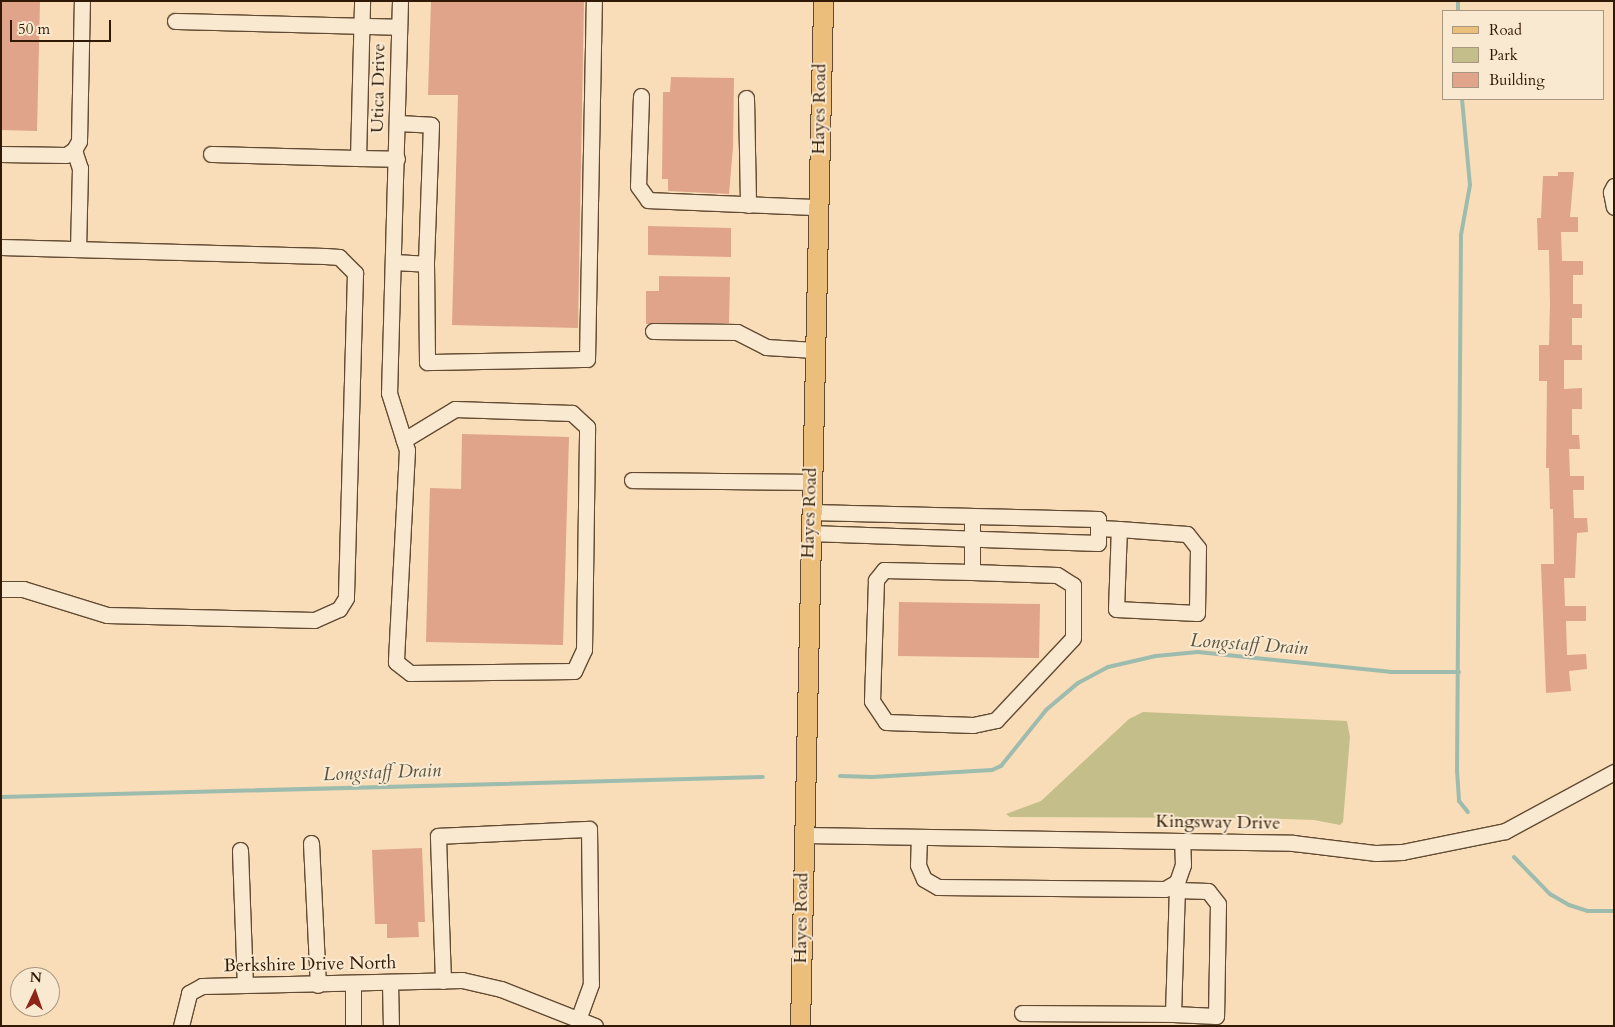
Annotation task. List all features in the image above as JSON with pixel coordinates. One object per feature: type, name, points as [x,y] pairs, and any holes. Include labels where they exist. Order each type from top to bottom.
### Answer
[{"type":"main road","name":"Hayes Road","points":[[800,1026],[809,533],[823,1]]},
{"type":"street","points":[[1,154],[66,155],[74,150],[79,141],[82,1]]},
{"type":"street","points":[[358,158],[362,1]]},
{"type":"street","name":"Utica Drive","points":[[400,1],[397,176],[389,393],[407,450],[396,662],[410,673],[574,671],[584,650],[587,427],[572,413],[455,409],[404,440]]},
{"type":"street","points":[[398,123],[432,125],[426,264],[427,362],[587,359],[594,1]]},
{"type":"street","points":[[175,21],[399,27]]},
{"type":"street","points":[[642,96],[638,186],[648,200],[818,207]]},
{"type":"street","points":[[746,98],[748,205]]},
{"type":"street","points":[[74,150],[80,168],[78,249]]},
{"type":"street","points":[[211,154],[397,159]]},
{"type":"street","points":[[1614,186],[1611,192],[1614,207]]},
{"type":"street","points":[[1,247],[339,257],[349,264],[355,273],[346,598],[339,610],[314,620],[107,615],[24,589],[1,589]]},
{"type":"street","points":[[394,262],[426,264]]},
{"type":"street","points":[[654,331],[737,332],[766,347],[814,350]]},
{"type":"street","points":[[632,480],[811,482]]},
{"type":"street","points":[[809,533],[1098,543],[1098,519],[810,512]]},
{"type":"street","points":[[972,516],[972,572]]},
{"type":"street","points":[[1098,528],[1118,529],[1187,534],[1198,548],[1198,613],[1116,609],[1118,529]]},
{"type":"street","points":[[884,570],[972,572],[1057,575],[1073,585],[1073,638],[996,720],[973,725],[886,722],[872,701],[876,580],[884,570]]},
{"type":"street","name":"Kingsway Drive","points":[[804,836],[1182,841],[1293,844],[1376,853],[1402,852],[1505,831],[1614,772]]},
{"type":"street","points":[[438,981],[438,836],[589,829],[591,984],[578,1019]]},
{"type":"street","points":[[919,837],[921,872],[924,880],[938,887],[1165,889],[1177,886],[1208,892],[1218,904],[1216,1016],[1022,1013]]},
{"type":"street","points":[[1173,1014],[1177,886],[1183,865],[1182,841]]},
{"type":"street","points":[[311,843],[318,985]]},
{"type":"street","points":[[240,850],[245,985]]},
{"type":"street","name":"Berkshire Drive North","points":[[181,1026],[189,993],[202,986],[318,985],[462,980],[501,989],[595,1026]]},
{"type":"street","points":[[390,983],[391,1026]]},
{"type":"street","points":[[352,1026],[353,984]]},
{"type":"green space","points":[[1143,712],[1347,721],[1350,737],[1343,822],[1340,825],[1314,820],[1010,817],[1006,814],[1041,801],[1129,719]]},
{"type":"building","points":[[1,1],[40,1],[37,131],[1,130]]},
{"type":"building","points":[[431,1],[584,1],[578,328],[452,325],[458,95],[428,95]]},
{"type":"building","points":[[671,77],[734,78],[733,147],[729,194],[668,191],[668,179],[662,179],[663,92],[670,92]]},
{"type":"building","points":[[1558,172],[1574,172],[1570,217],[1578,217],[1578,232],[1561,232],[1562,261],[1583,261],[1583,275],[1573,275],[1573,304],[1582,304],[1582,318],[1572,318],[1572,345],[1582,345],[1582,360],[1564,360],[1564,389],[1582,388],[1582,409],[1572,409],[1572,435],[1579,435],[1580,449],[1569,449],[1570,476],[1584,476],[1584,490],[1573,490],[1574,518],[1587,518],[1588,532],[1577,533],[1575,578],[1564,578],[1565,606],[1586,606],[1586,621],[1566,621],[1567,655],[1586,654],[1587,669],[1569,671],[1571,691],[1546,693],[1541,564],[1554,564],[1553,509],[1550,509],[1549,468],[1546,468],[1547,381],[1539,381],[1539,345],[1549,345],[1549,250],[1538,250],[1537,218],[1541,218],[1543,176],[1558,176]]},
{"type":"building","points":[[648,226],[731,228],[731,257],[648,255]]},
{"type":"building","points":[[659,276],[730,277],[729,323],[646,324],[646,291],[659,291]]},
{"type":"building","points":[[462,434],[569,437],[563,645],[426,642],[430,488],[461,489]]},
{"type":"building","points":[[899,602],[1040,604],[1039,658],[898,656]]},
{"type":"building","points":[[422,848],[425,922],[418,922],[419,937],[387,938],[387,924],[375,924],[372,850]]},
{"type":"waterway","points":[[1458,1],[1458,10]]},
{"type":"waterway","points":[[1462,100],[1470,185],[1461,235],[1457,771],[1459,801],[1468,812]]},
{"type":"waterway","name":"Longstaff Drain","points":[[840,776],[872,777],[992,770],[1001,766],[1046,710],[1078,683],[1108,667],[1156,656],[1198,652],[1390,672],[1459,672]]},
{"type":"waterway","name":"Longstaff Drain","points":[[1,797],[763,777]]},
{"type":"waterway","points":[[1514,857],[1550,894],[1569,905],[1588,911],[1614,911]]}]
